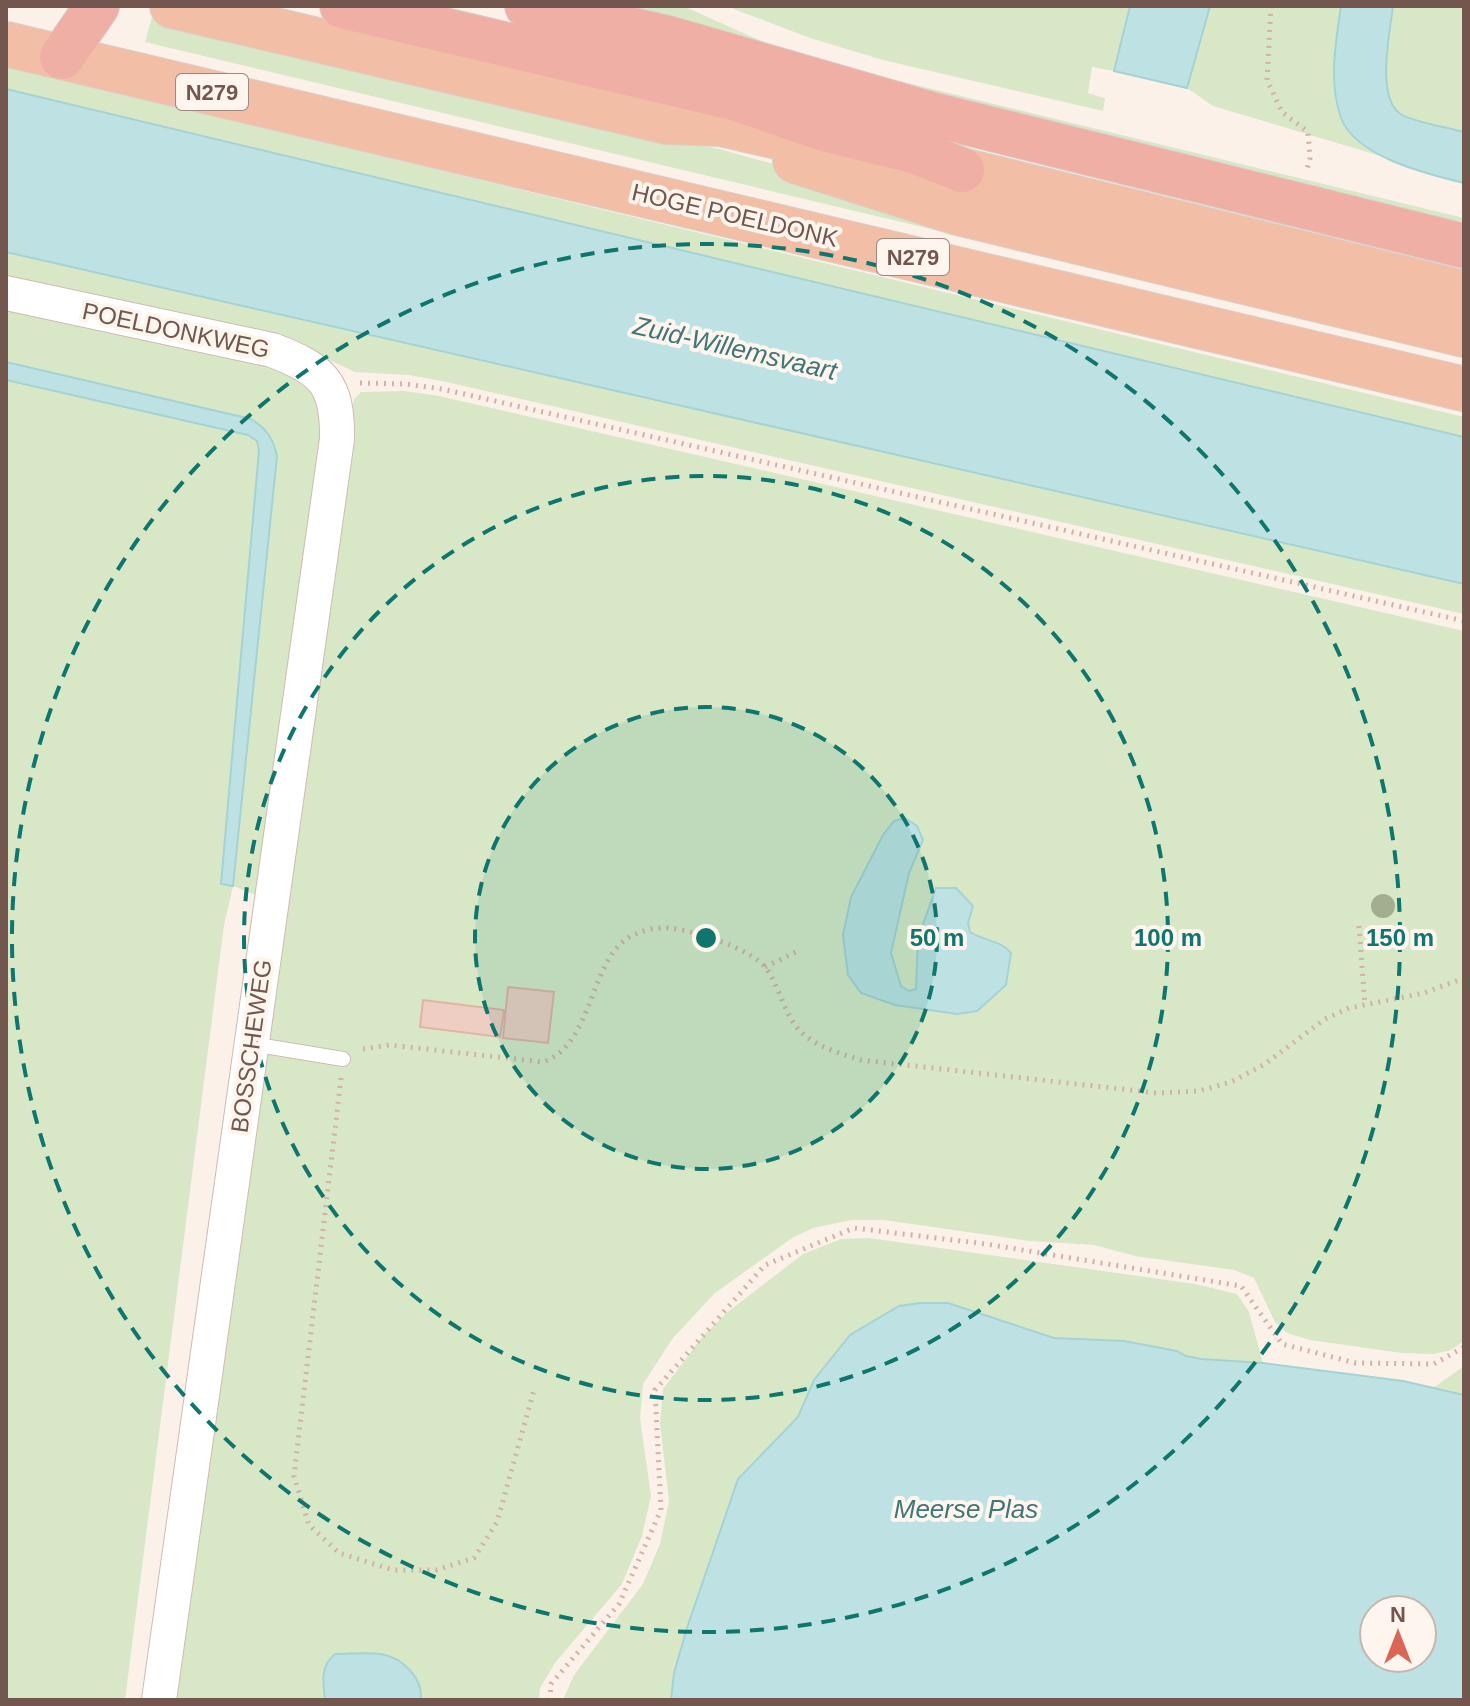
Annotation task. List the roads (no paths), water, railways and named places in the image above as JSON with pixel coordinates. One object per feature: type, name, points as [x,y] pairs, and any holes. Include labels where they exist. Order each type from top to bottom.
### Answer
[{"type":"highway","points":[[59,6],[62,57]]},
{"type":"highway","points":[[62,57],[97,6]]},
{"type":"highway","name":"N279","points":[[172,6],[667,122],[716,140],[820,168],[958,213],[1464,335]]},
{"type":"highway","name":"N279","points":[[342,6],[734,98],[824,129],[916,152],[962,170],[1464,293]]},
{"type":"highway","points":[[527,6],[668,38],[931,114],[1464,246]]},
{"type":"highway","name":"HOGE POELDONK","points":[[6,44],[1464,389]]},
{"type":"highway","name":"N279","points":[[667,122],[721,124],[916,169],[962,170]]},
{"type":"street","name":"POELDONKWEG","points":[[6,293],[272,350],[298,359],[316,372],[333,393]]},
{"type":"street","name":"BOSSCHEWEG","points":[[159,1700],[337,439],[333,393]]},
{"type":"lane","points":[[252,1044],[343,1059]]},
{"type":"water","points":[[1130,6],[1210,6],[1187,88],[1114,71]]},
{"type":"water","points":[[1341,6],[1393,6],[1386,65],[1389,95],[1402,115],[1464,132],[1464,183],[1394,162],[1361,143],[1349,132],[1341,118],[1335,91],[1334,62]]},
{"type":"water","name":"Zuid-Willemsvaart","points":[[6,89],[1464,437],[1464,584],[6,252]]},
{"type":"water","points":[[6,362],[251,419],[265,430],[274,444],[277,456],[233,886],[221,884],[259,450],[257,441],[248,435],[6,380]]},
{"type":"water","points":[[905,818],[917,826],[923,840],[909,873],[891,953],[901,986],[909,991],[916,989],[918,938],[936,888],[956,888],[973,906],[968,923],[970,932],[1011,953],[1006,985],[977,1011],[957,1014],[895,1005],[861,993],[848,975],[843,935],[851,897],[883,835],[894,821]]},
{"type":"water","name":"Meerse Plas","points":[[948,1303],[1054,1338],[1124,1341],[1201,1359],[1263,1363],[1403,1381],[1464,1395],[1464,1700],[671,1700],[674,1673],[687,1628],[738,1479],[798,1417],[814,1380],[850,1335],[899,1306]]},
{"type":"water","points":[[376,1653],[397,1660],[415,1677],[421,1700],[325,1700],[325,1669],[335,1654]]}]
